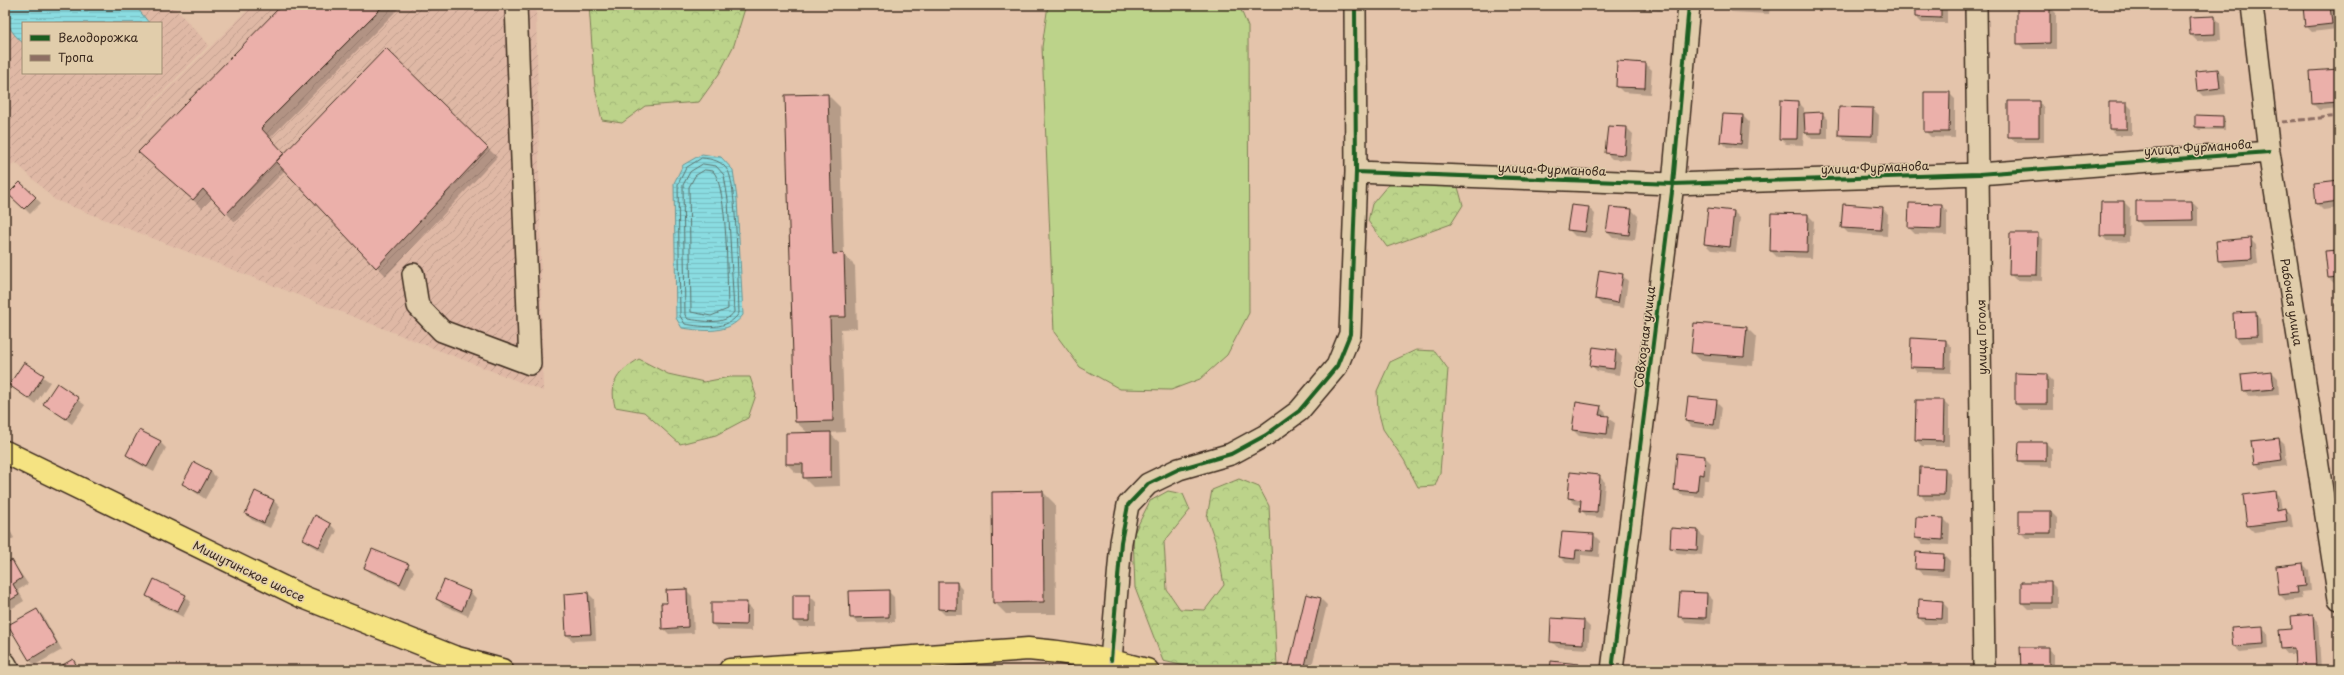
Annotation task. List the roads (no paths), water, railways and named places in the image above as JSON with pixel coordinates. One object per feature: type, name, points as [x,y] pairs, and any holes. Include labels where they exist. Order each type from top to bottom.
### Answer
[{"type":"main road","name":"Мишутинское шоссе","points":[[5,452],[303,597],[450,664],[502,670]]},
{"type":"main road","points":[[730,670],[853,666],[1028,649],[1065,652],[1111,660],[1147,670]]},
{"type":"street","points":[[413,274],[418,306],[442,332],[530,364],[516,5]]},
{"type":"street","name":"Совхозная улица","points":[[1612,670],[1673,184],[1689,5]]},
{"type":"street","name":"улица Гоголя","points":[[1976,5],[1984,670]]},
{"type":"street","name":"Рабочая улица","points":[[2252,5],[2269,152],[2339,599]]},
{"type":"street","points":[[1111,660],[1121,542],[1128,505],[1148,484],[1173,472],[1231,454],[1266,435],[1299,411],[1337,366],[1350,334],[1356,172],[1355,7]]},
{"type":"street","name":"улица Фурманова","points":[[1356,172],[1673,184],[1979,174],[2269,152]]},
{"type":"street","points":[[5,663],[9,670]]},
{"type":"water","points":[[5,5],[135,5],[148,22],[22,22],[22,42],[12,31],[6,17]]},
{"type":"water","points":[[702,154],[721,157],[733,170],[737,199],[743,315],[730,326],[715,330],[682,328],[676,318],[674,183],[683,165]]}]
